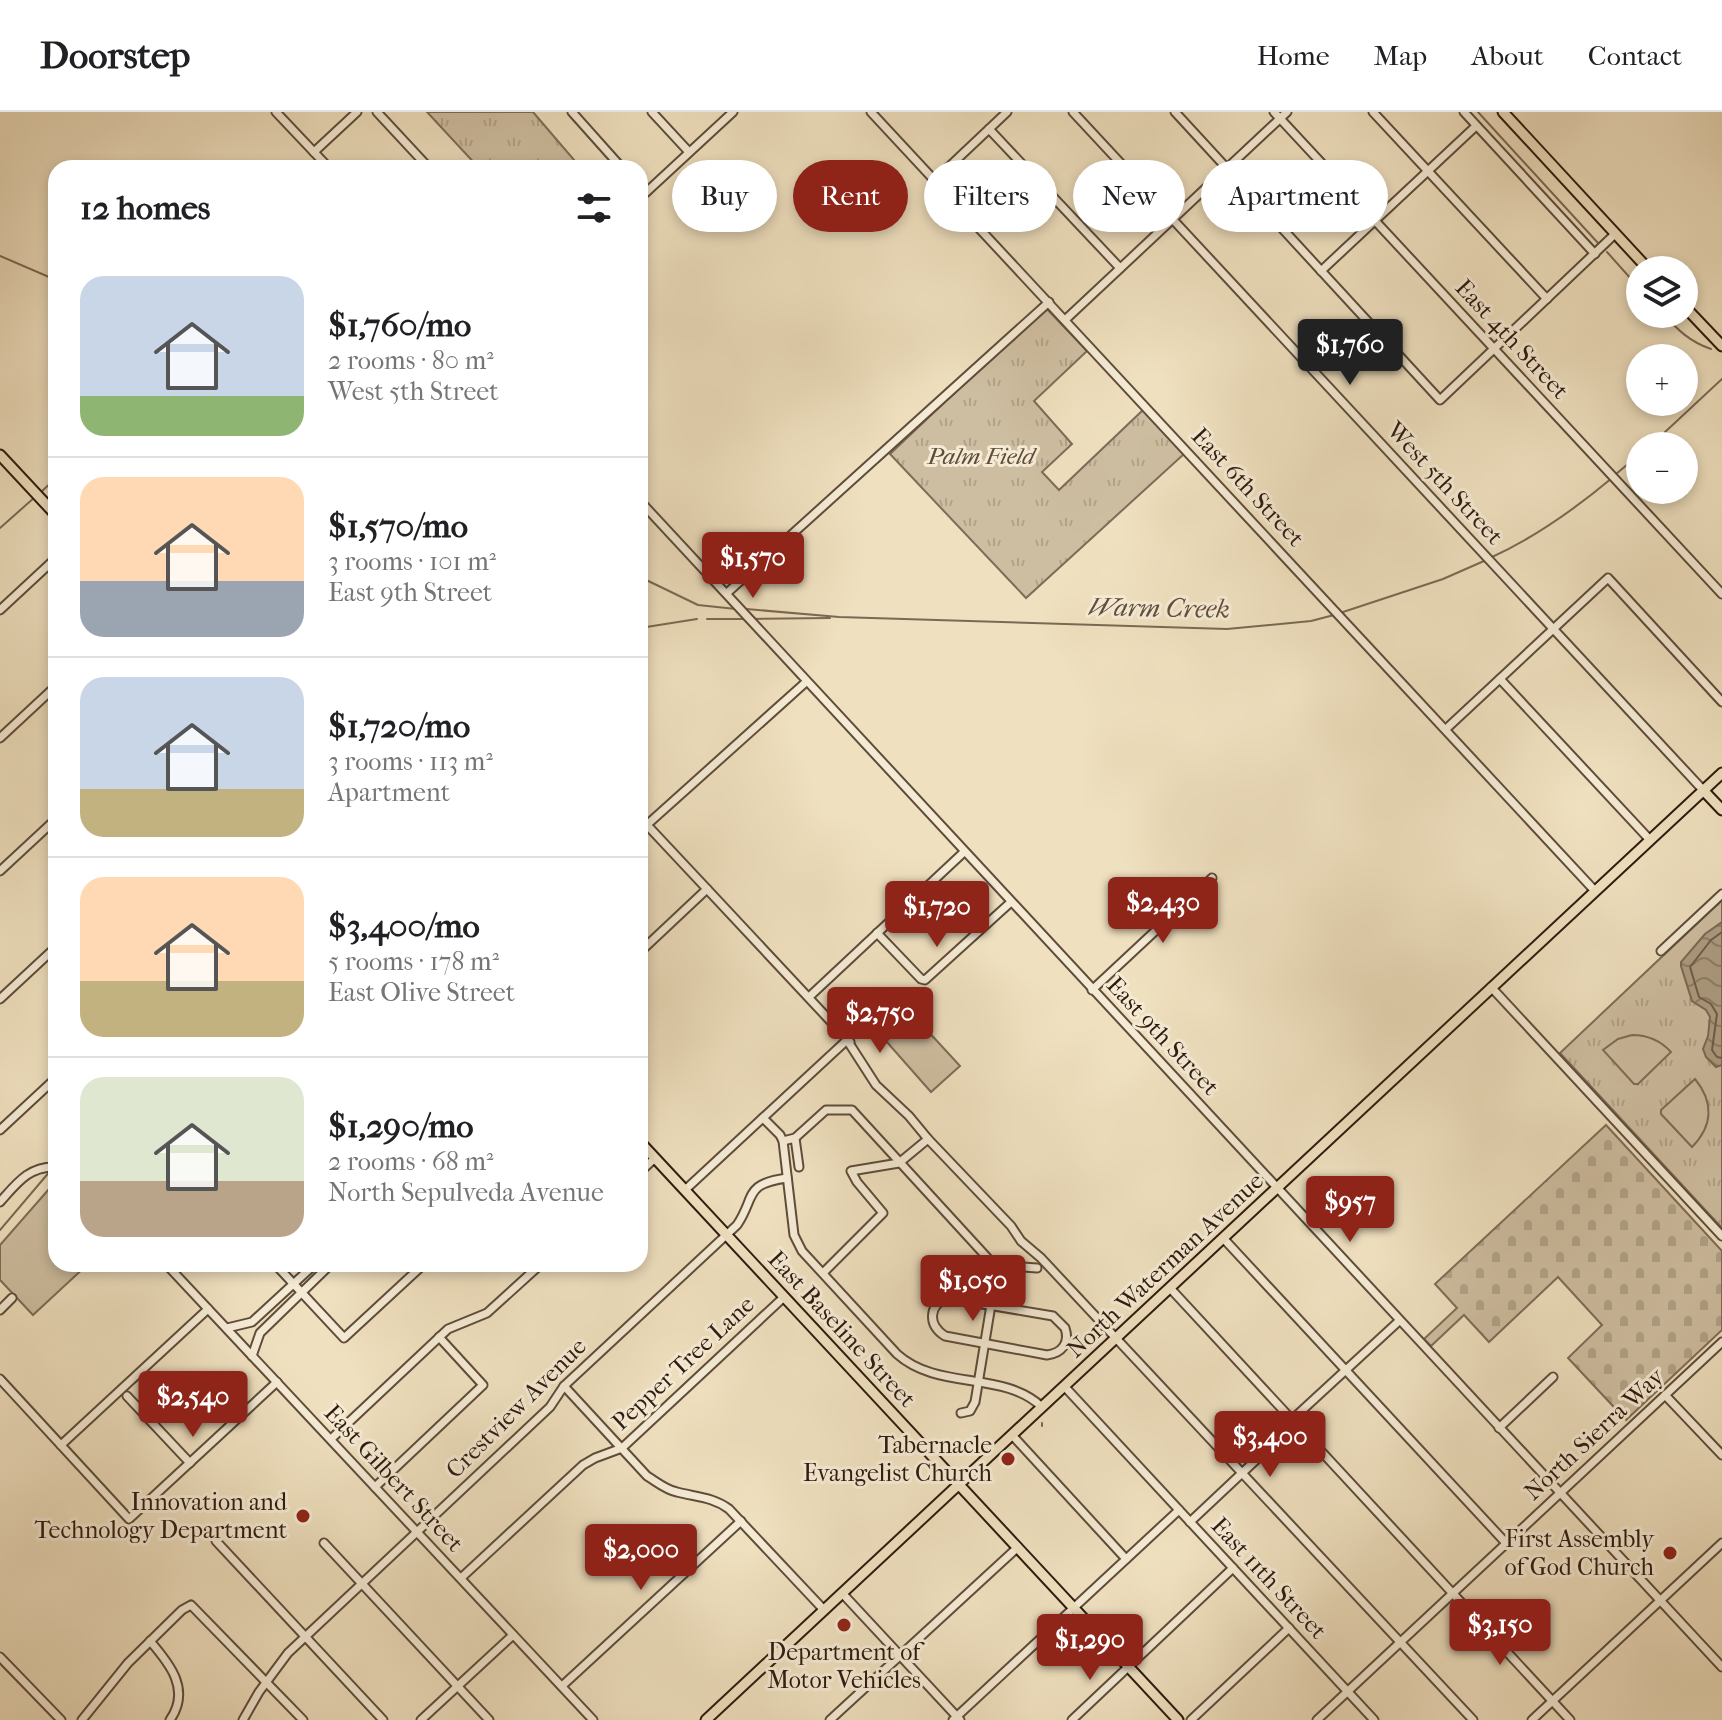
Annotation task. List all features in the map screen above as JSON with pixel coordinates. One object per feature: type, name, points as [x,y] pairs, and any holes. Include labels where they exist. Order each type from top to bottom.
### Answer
[{"type":"main road","points":[[1503,112],[1636,256]]},
{"type":"main road","points":[[1698,321],[1722,346]]},
{"type":"main road","points":[[0,455],[4,467],[48,506]]},
{"type":"main road","name":"North Waterman Avenue","points":[[706,1720],[1722,773]]},
{"type":"main road","points":[[1703,790],[1722,810]]},
{"type":"main road","name":"East Baseline Street","points":[[648,1151],[1178,1720]]},
{"type":"street","points":[[276,112],[322,160]]},
{"type":"street","points":[[314,152],[357,112]]},
{"type":"street","points":[[377,112],[422,160]]},
{"type":"street","points":[[572,112],[615,160]]},
{"type":"street","points":[[652,112],[689,152]]},
{"type":"street","points":[[648,188],[733,112]]},
{"type":"street","points":[[956,160],[1007,112]]},
{"type":"street","name":"West 5th Street","points":[[1073,112],[1118,160]]},
{"type":"street","points":[[1175,112],[1220,160]]},
{"type":"street","points":[[1235,160],[1277,115],[1287,112]]},
{"type":"street","points":[[1373,112],[1547,299]]},
{"type":"street","points":[[1464,112],[1595,254]]},
{"type":"street","name":"East 6th Street","points":[[874,113],[924,168]]},
{"type":"street","name":"East 4th Street","points":[[1277,115],[1319,160]]},
{"type":"street","points":[[1388,208],[1476,126]]},
{"type":"street","points":[[989,129],[1120,268]]},
{"type":"street","points":[[1185,208],[1201,193]]},
{"type":"street","name":"East 6th Street","points":[[984,232],[1595,891]]},
{"type":"street","points":[[1065,320],[1159,232]]},
{"type":"street","name":"West 5th Street","points":[[1185,232],[1703,790]]},
{"type":"street","points":[[1285,232],[1440,400],[1615,234]]},
{"type":"street","points":[[1321,271],[1363,232]]},
{"type":"street","name":"East 4th Street","points":[[1385,232],[1722,594]]},
{"type":"street","points":[[727,593],[1049,302]]},
{"type":"street","name":"East 9th Street","points":[[648,509],[1722,1667]]},
{"type":"street","points":[[0,610],[48,565]]},
{"type":"street","points":[[1446,729],[1608,578],[1722,702]]},
{"type":"street","points":[[1500,679],[1650,840]]},
{"type":"street","points":[[648,824],[806,682]]},
{"type":"street","points":[[0,738],[48,693]]},
{"type":"street","points":[[0,871],[48,826]]},
{"type":"street","points":[[648,826],[858,1049],[883,1090],[1011,1226],[1021,1241],[1041,1258],[1473,1720]]},
{"type":"street","points":[[809,997],[964,852]]},
{"type":"street","points":[[1092,990],[1212,878]]},
{"type":"street","points":[[648,944],[707,889]]},
{"type":"street","points":[[1661,951],[1722,894]]},
{"type":"street","points":[[877,933],[925,980],[1011,902]]},
{"type":"street","points":[[0,999],[48,954]]},
{"type":"street","points":[[1491,987],[1722,1236]]},
{"type":"street","points":[[685,1190],[847,1040]]},
{"type":"street","points":[[0,1130],[48,1085]]},
{"type":"street","points":[[783,1141],[795,1138],[821,1113],[846,1108],[852,1110],[994,1265],[1037,1268]]},
{"type":"street","points":[[763,1118],[783,1141],[794,1235],[802,1251],[909,1365],[928,1373],[1026,1394],[1042,1407]]},
{"type":"street","points":[[795,1138],[799,1167]]},
{"type":"street","points":[[823,1273],[883,1213],[851,1171],[899,1163],[928,1139]]},
{"type":"street","points":[[648,1165],[655,1158]]},
{"type":"street","points":[[0,1202],[26,1175],[39,1168],[48,1167]]},
{"type":"street","name":"Crestview Avenue","points":[[243,1720],[280,1662],[305,1637],[550,1407],[564,1386],[727,1235],[741,1219],[751,1194],[770,1180],[787,1178]]},
{"type":"street","points":[[1223,1238],[1506,1543]]},
{"type":"street","points":[[963,1413],[974,1408],[991,1305],[994,1265]]},
{"type":"street","name":"East Gilbert Street","points":[[173,1272],[593,1720]]},
{"type":"street","points":[[283,1272],[344,1338],[415,1272]]},
{"type":"street","points":[[227,1328],[252,1322],[306,1272]]},
{"type":"street","points":[[252,1356],[260,1333],[323,1272]]},
{"type":"street","points":[[331,1439],[439,1337],[456,1324],[487,1313],[532,1272]]},
{"type":"street","points":[[1170,1288],[1570,1720]]},
{"type":"street","name":"Pepper Tree Lane","points":[[461,1578],[583,1465],[622,1448],[784,1297]]},
{"type":"street","points":[[0,1310],[12,1298]]},
{"type":"street","points":[[950,1298],[991,1305],[1055,1317],[1065,1328],[1067,1340],[1059,1351],[1047,1355],[942,1335],[934,1327],[932,1315],[937,1303],[950,1298]]},
{"type":"street","points":[[61,1445],[208,1309]]},
{"type":"street","points":[[1190,1522],[1399,1321]]},
{"type":"street","points":[[375,1487],[483,1385],[439,1337]]},
{"type":"street","name":"North Sierra Way","points":[[1317,1720],[1722,1342]]},
{"type":"street","points":[[1499,1428],[1553,1377]]},
{"type":"street","points":[[0,1379],[129,1519],[277,1382]]},
{"type":"street","points":[[564,1386],[659,1484],[675,1492],[721,1503],[824,1610]]},
{"type":"street","name":"East 11th Street","points":[[1064,1386],[1374,1720]]},
{"type":"street","points":[[1665,1395],[1722,1455]]},
{"type":"street","points":[[127,1396],[190,1463]]},
{"type":"street","points":[[1012,1435],[1126,1559]]},
{"type":"street","points":[[842,1593],[957,1719],[1179,1510]]},
{"type":"street","points":[[562,1686],[741,1521]]},
{"type":"street","points":[[216,1541],[383,1720]]},
{"type":"street","points":[[324,1543],[489,1720]]},
{"type":"street","points":[[1532,1720],[1722,1543]]},
{"type":"street","points":[[830,1720],[1018,1547]]},
{"type":"street","points":[[1072,1720],[1233,1568]]},
{"type":"street","points":[[82,1720],[128,1663],[182,1610],[191,1605],[303,1720]]},
{"type":"street","points":[[1191,1720],[1289,1628]]},
{"type":"street","points":[[421,1720],[513,1635]]},
{"type":"street","points":[[150,1641],[167,1661],[177,1681],[179,1703],[170,1720]]},
{"type":"street","points":[[0,1657],[61,1720]]},
{"type":"green space","points":[[427,112],[533,112],[574,160],[472,160]]},
{"type":"green space","name":"Palm Field","points":[[1045,307],[1087,351],[1034,401],[1072,444],[1042,472],[1059,490],[1143,410],[1184,454],[1026,598],[890,454]]},
{"type":"green space","points":[[1722,900],[1722,1228],[1560,1053]]},
{"type":"green space","points":[[914,1016],[960,1066],[931,1092],[886,1041]]},
{"type":"green space","points":[[1632,1035],[1653,1039],[1671,1052],[1638,1084],[1634,1084],[1603,1050],[1618,1039]]},
{"type":"green space","points":[[1695,1079],[1706,1096],[1708,1114],[1704,1131],[1692,1147],[1661,1114],[1661,1110]]},
{"type":"green space","points":[[1606,1125],[1722,1251],[1722,1330],[1626,1420],[1568,1358],[1602,1325],[1558,1277],[1489,1342],[1464,1315],[1431,1346],[1424,1339],[1457,1308],[1435,1284]]},
{"type":"green space","points":[[48,1190],[48,1272],[79,1272],[33,1315],[0,1280],[0,1245]]},
{"type":"water","points":[[1722,922],[1722,1065],[1716,1067],[1703,1049],[1710,1017],[1706,1010],[1692,1001],[1681,962],[1705,934]]},
{"type":"waterway","points":[[1478,112],[1598,243]]},
{"type":"waterway","points":[[1607,252],[1626,273]]},
{"type":"waterway","name":"Warm Creek","points":[[0,256],[48,277]]},
{"type":"waterway","points":[[1678,328],[1711,349]]},
{"type":"waterway","name":"Warm Creek","points":[[1665,432],[1722,379]]},
{"type":"waterway","name":"Warm Creek","points":[[1616,474],[1626,466]]},
{"type":"waterway","name":"Warm Creek","points":[[1490,558],[1554,522],[1612,478]]},
{"type":"waterway","points":[[40,493],[48,486]]},
{"type":"waterway","points":[[0,528],[35,497]]},
{"type":"waterway","name":"Warm Creek","points":[[1340,613],[1443,579],[1484,561]]},
{"type":"waterway","name":"Warm Creek","points":[[648,581],[698,605],[736,609]]},
{"type":"waterway","name":"Warm Creek","points":[[746,609],[839,617],[1227,629],[1311,621],[1334,615]]},
{"type":"waterway","points":[[752,619],[830,618]]},
{"type":"waterway","points":[[648,627],[697,619]]},
{"type":"waterway","points":[[707,619],[746,619]]},
{"type":"waterway","points":[[0,1230],[48,1174]]},
{"type":"place","name":"Tabernacle Evangelist Church","points":[[1008,1459]]},
{"type":"place","name":"Innovation and Technology Department","points":[[303,1516]]},
{"type":"place","name":"First Assembly of God Church","points":[[1670,1553]]},
{"type":"place","name":"Department of Motor Vehicles","points":[[844,1625]]}]
